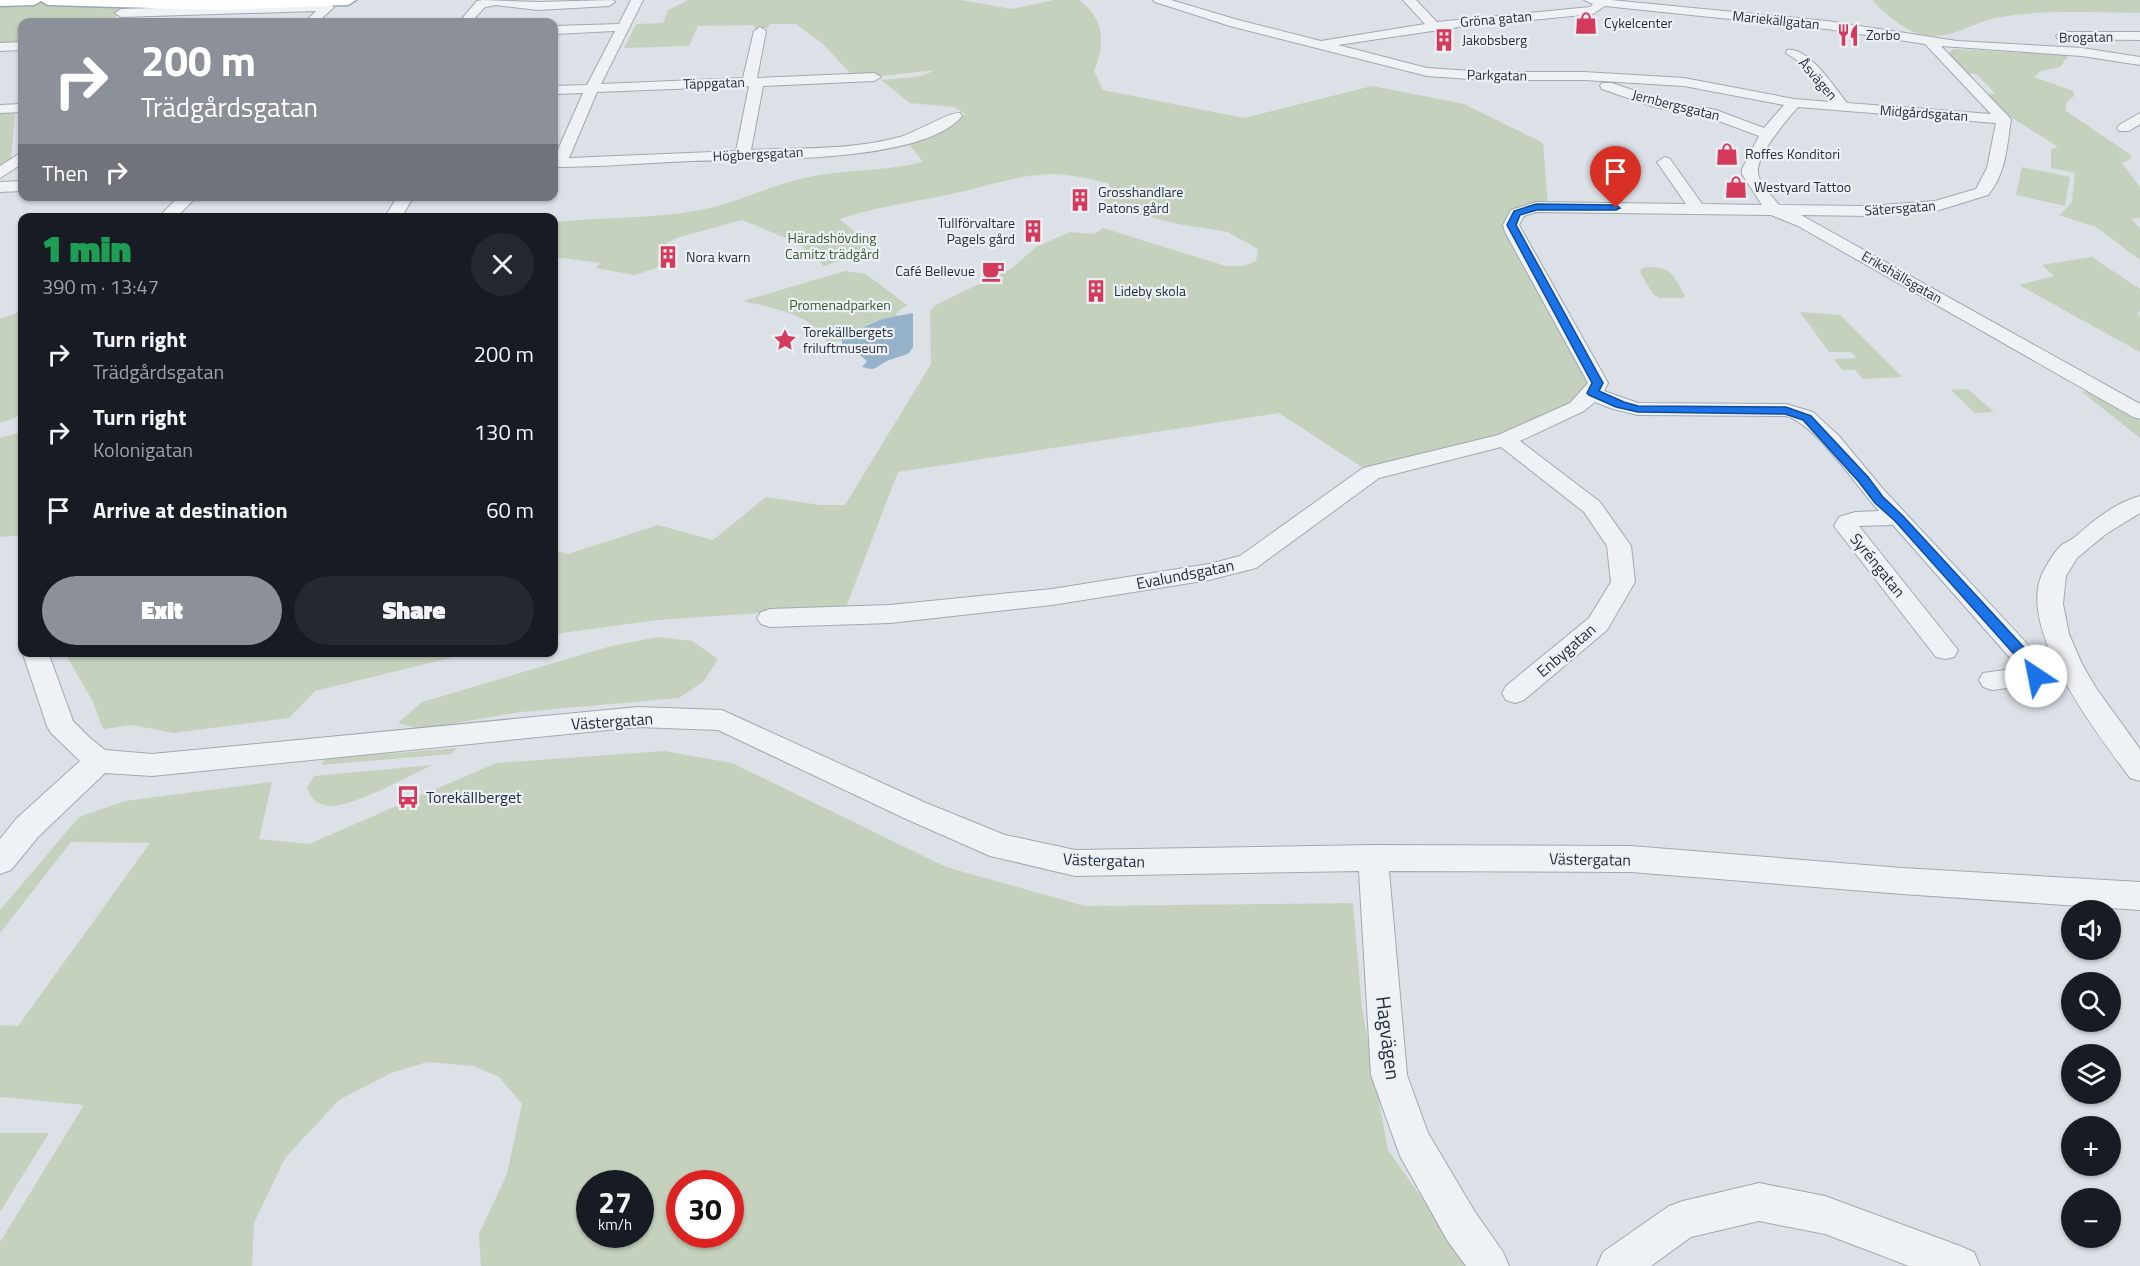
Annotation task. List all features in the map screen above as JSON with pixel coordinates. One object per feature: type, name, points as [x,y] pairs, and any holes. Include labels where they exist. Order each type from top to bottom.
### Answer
[{"type":"main road","points":[[0,1],[34,0]]},
{"type":"main road","points":[[48,0],[223,5],[348,0]]},
{"type":"main road","points":[[159,0],[192,0]]},
{"type":"street","points":[[558,161],[637,0]]},
{"type":"street","name":"Parkgatan","points":[[1159,0],[1191,11],[1427,72],[1485,76],[1584,76],[1684,82],[1794,103],[1843,107]]},
{"type":"street","points":[[1409,0],[1433,25]]},
{"type":"street","points":[[469,18],[481,4],[496,1],[538,6],[609,2]]},
{"type":"street","name":"Gröna gatan","points":[[1319,45],[1433,25],[1593,10],[1595,2]]},
{"type":"street","name":"Mariekällgatan","points":[[1595,2],[1818,24],[1957,45],[2082,52],[2140,61]]},
{"type":"street","points":[[121,13],[328,7],[316,18]]},
{"type":"street","points":[[558,30],[624,27]]},
{"type":"street","points":[[742,154],[760,31]]},
{"type":"street","name":"Brogatan","points":[[2052,51],[2046,40],[2055,36],[2140,36]]},
{"type":"street","points":[[600,42],[617,41]]},
{"type":"street","points":[[1929,41],[2004,119]]},
{"type":"street","points":[[0,47],[18,46]]},
{"type":"street","name":"Åsvägen","points":[[1792,53],[1803,58],[1843,107]]},
{"type":"street","name":"Jernbergsgatan","points":[[1584,76],[1659,104],[1711,113],[1767,134]]},
{"type":"street","name":"Täppgatan","points":[[558,90],[874,78]]},
{"type":"street","points":[[1774,210],[1752,180],[1750,169],[1767,134],[1794,103]]},
{"type":"street","name":"Midgårdsgatan","points":[[1843,107],[2004,119]]},
{"type":"street","points":[[0,109],[18,108]]},
{"type":"street","name":"Högbergsgatan","points":[[558,163],[875,147],[925,134],[956,116]]},
{"type":"street","points":[[2140,117],[2124,128],[2140,132]]},
{"type":"street","name":"Sätersgatan","points":[[1774,210],[1912,209],[1952,202],[1982,192],[1987,188],[1997,159],[2004,119]]},
{"type":"street","points":[[0,172],[18,160]]},
{"type":"street","points":[[1665,162],[1697,208]]},
{"type":"street","points":[[0,187],[18,186]]},
{"type":"street","points":[[171,213],[184,201]]},
{"type":"street","points":[[1774,210],[1542,207],[1517,213],[1511,225],[1598,383],[1592,393],[1620,405],[1638,409],[1786,410],[1799,413],[1820,431],[1879,500],[1899,518],[2037,671],[2036,676],[1992,680]]},
{"type":"street","name":"Erikshällsgatan","points":[[1774,210],[1804,222],[2140,413]]},
{"type":"street","name":"Evalundsgatan","points":[[770,618],[913,612],[1052,597],[1209,572],[1248,562],[1371,473],[1505,440],[1577,407],[1592,393]]},
{"type":"street","name":"Enbygatan","points":[[1505,440],[1592,507],[1619,546],[1623,582],[1598,624],[1515,693]]},
{"type":"street","points":[[2140,503],[2099,528],[2069,552],[2055,572],[2051,584],[2055,634],[2064,654],[2099,713],[2140,770]]},
{"type":"street","name":"Syréngatan","points":[[1899,518],[1855,519],[1847,522],[1846,526],[1945,650]]},
{"type":"street","points":[[0,861],[27,828],[99,761],[61,726],[37,657]]},
{"type":"street","name":"Västergatan","points":[[99,761],[152,765],[638,717],[722,720],[916,811],[1001,847],[1064,861],[1373,858],[1630,859],[1902,881],[2140,896]]},
{"type":"street","name":"Hagvägen","points":[[1373,858],[1389,1075],[1413,1143],[1461,1226],[1489,1266]]},
{"type":"street","points":[[1617,1266],[1683,1220],[1759,1202],[1825,1215],[1960,1266]]},
{"type":"green space","name":"Häradshövding Camitz trädgård","points":[[689,0],[961,0],[1011,9],[1054,0],[1079,0],[1094,15],[1098,23],[1101,41],[1094,71],[1103,90],[1244,118],[1372,86],[1464,104],[1543,143],[1548,207],[1514,219],[1598,383],[1556,418],[1371,473],[1279,413],[898,472],[846,607],[658,620],[558,633],[558,551],[568,554],[658,525],[713,540],[766,497],[820,505],[845,505],[931,364],[930,311],[934,306],[1012,268],[1036,247],[1070,232],[1094,234],[1103,228],[1226,266],[1243,266],[1256,261],[1258,249],[1228,232],[1178,224],[1121,210],[1103,202],[1112,191],[1108,183],[1056,174],[1008,180],[839,219],[869,243],[865,245],[872,250],[824,266],[793,241],[742,220],[676,238],[660,247],[662,254],[657,258],[660,262],[656,268],[635,275],[595,268],[601,263],[558,258],[558,222],[664,215],[700,210],[726,204],[787,182],[815,176],[923,162],[908,143],[955,125],[965,114],[954,107],[910,103],[881,80],[916,77],[934,70],[883,76],[851,74],[823,44],[796,24],[770,24],[767,28],[756,29],[753,25],[698,26],[689,46],[624,48],[636,24],[663,23],[668,10]]},
{"type":"green space","points":[[1872,0],[2140,0],[2140,13],[2068,12],[2012,15],[1938,36],[1916,33],[1905,28]]},
{"type":"green space","points":[[0,2],[128,6],[114,18],[18,18],[18,43],[0,44]]},
{"type":"green space","points":[[1953,49],[2069,55],[2060,67],[2041,71],[2034,77],[2073,91],[2074,96],[2066,103],[2066,111],[2131,155],[2131,159],[2122,163],[2140,187],[2140,218],[2132,219],[2140,229],[2140,260],[2096,227],[2059,215],[2072,202],[2075,173],[2051,168],[2051,149],[2058,147],[2006,114],[1982,93],[1996,94],[1976,74],[1961,73],[1948,54]]},
{"type":"green space","points":[[0,113],[15,113],[11,161],[0,167]]},
{"type":"green space","points":[[2022,167],[2070,177],[2065,206],[2016,195]]},
{"type":"green space","points":[[2092,257],[2140,289],[2138,313],[2140,352],[2019,285],[2054,276],[2042,265]]},
{"type":"green space","points":[[1656,267],[1671,274],[1685,296],[1683,298],[1660,298],[1653,294],[1640,272],[1642,268]]},
{"type":"green space","name":"Promenadparken","points":[[845,271],[866,274],[907,305],[896,313],[897,317],[876,321],[856,330],[856,336],[843,338],[841,341],[827,342],[820,332],[801,318],[778,309],[743,301]]},
{"type":"green space","points":[[18,312],[18,416],[0,423],[0,319]]},
{"type":"green space","points":[[1800,312],[1840,315],[1902,377],[1863,379],[1855,370],[1842,370],[1834,359],[1857,358],[1851,352],[1829,352]]},
{"type":"green space","points":[[2097,388],[2140,413],[2140,438],[2082,392]]},
{"type":"green space","points":[[1965,389],[1994,412],[1975,413],[1951,390]]},
{"type":"green space","points":[[18,433],[18,535],[0,537],[0,438]]},
{"type":"green space","points":[[658,637],[692,641],[718,659],[704,681],[679,698],[521,712],[421,729],[398,723],[422,702],[611,646]]},
{"type":"green space","points":[[67,657],[454,657],[315,691],[289,718],[174,733],[132,725],[103,729],[93,702]]},
{"type":"green space","points":[[458,748],[451,754],[321,765],[325,759]]},
{"type":"green space","points":[[664,751],[732,763],[946,867],[1085,906],[1353,903],[1362,1009],[1388,1150],[1470,1266],[481,1266],[479,1234],[507,1174],[522,1104],[499,1077],[474,1066],[427,1062],[391,1073],[339,1100],[285,1158],[254,1223],[252,1266],[0,1266],[0,1242],[84,1105],[0,1097],[0,1025],[18,1026],[150,843],[71,842],[0,933],[0,910],[79,817],[125,801],[272,782],[259,839],[309,844],[496,763]]},
{"type":"green space","points":[[433,765],[368,796],[341,805],[331,806],[319,803],[313,799],[307,788],[314,776]]},
{"type":"green space","points":[[0,1133],[49,1133],[0,1212]]},
{"type":"water","points":[[913,313],[913,347],[909,353],[870,369],[862,367],[867,361],[855,351],[842,352],[842,338],[856,336],[856,330],[882,319]]},
{"type":"place","name":"Cykelcenter","points":[[1586,23]]},
{"type":"place","name":"Zorbo","points":[[1848,35]]},
{"type":"place","name":"Jakobsberg","points":[[1444,40]]},
{"type":"place","name":"Roffes Konditori","points":[[1727,154]]},
{"type":"place","name":"Westyard Tattoo","points":[[1736,187]]},
{"type":"place","name":"Grosshandlare Patons gård","points":[[1080,200]]},
{"type":"place","name":"Tullförvaltare Pagels gård","points":[[1033,231]]},
{"type":"place","name":"Nora kvarn","points":[[668,257]]},
{"type":"place","name":"Café Bellevue","points":[[993,271]]},
{"type":"place","name":"Lideby skola","points":[[1096,291]]},
{"type":"place","name":"Torekällbergets friluftmuseum","points":[[785,340]]},
{"type":"place","name":"Torekällberget","points":[[408,797]]},
{"type":"route","points":[[1616,208],[1536,207],[1517,213],[1511,225],[1598,383],[1592,393],[1620,405],[1638,409],[1663,411],[1786,410],[1799,413],[1807,418],[1864,480],[1879,500],[1899,518],[2037,671],[2036,676]]}]
